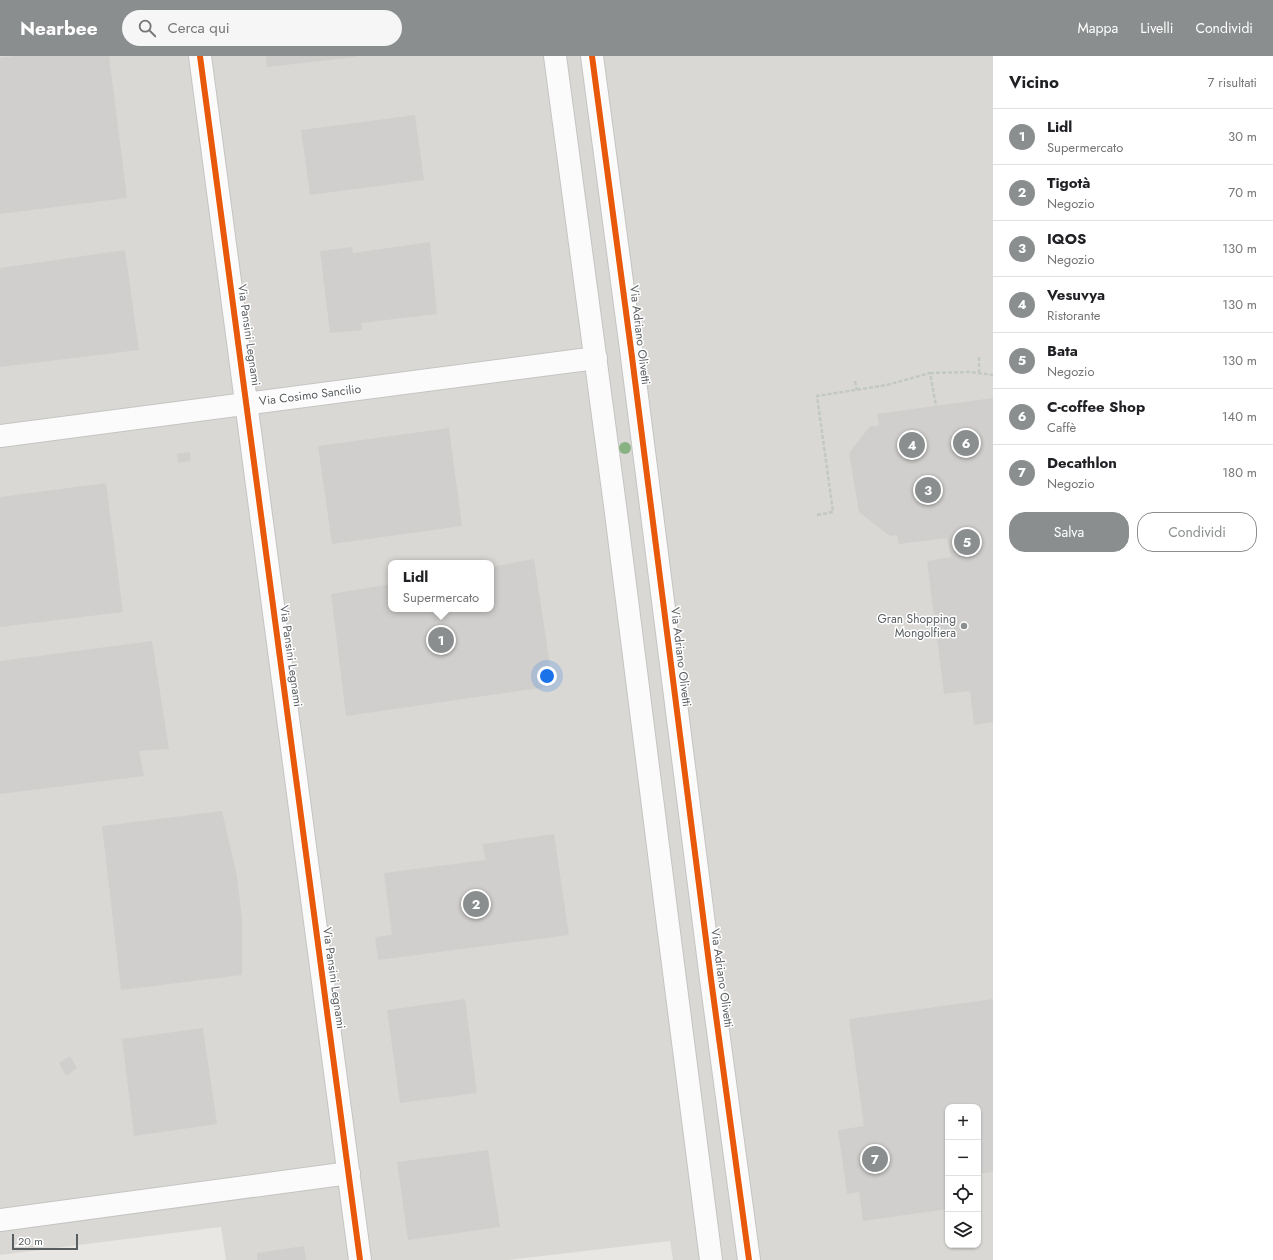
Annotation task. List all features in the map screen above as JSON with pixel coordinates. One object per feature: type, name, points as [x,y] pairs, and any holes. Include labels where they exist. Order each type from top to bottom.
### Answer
[{"type":"street","name":"Via Pansini Legnami","points":[[200,56],[360,1260]]},
{"type":"street","points":[[555,56],[596,358],[711,1260]]},
{"type":"street","name":"Via Adriano Olivetti","points":[[592,56],[631,349],[711,979],[749,1260]]},
{"type":"street","name":"Via Cosimo Sancilio","points":[[0,436],[596,358]]},
{"type":"street","points":[[0,1220],[349,1173]]},
{"type":"path","points":[[979,356],[979,373]]},
{"type":"path","points":[[817,514],[833,512],[816,396],[887,385],[930,373],[970,372],[993,375]]},
{"type":"path","points":[[930,373],[936,406]]},
{"type":"path","points":[[855,381],[857,390]]},
{"type":"shaded area","points":[[0,56],[993,56],[993,1260],[673,1260],[670,1241],[507,1260],[226,1260],[221,1227],[0,1255]]},
{"type":"building","points":[[15,56],[109,56],[127,198],[0,214],[0,58]]},
{"type":"building","points":[[266,56],[356,56],[356,57],[267,67]]},
{"type":"building","points":[[415,115],[424,180],[310,195],[301,130]]},
{"type":"building","points":[[430,242],[437,314],[361,323],[362,330],[330,333],[320,251],[352,247],[353,253]]},
{"type":"building","points":[[125,250],[139,350],[0,367],[0,268]]},
{"type":"building","name":"Gran Shopping Mongolfiera","points":[[993,398],[993,722],[974,725],[970,691],[944,694],[927,561],[951,557],[947,538],[899,544],[897,535],[890,536],[859,512],[849,453],[870,426],[879,426],[877,414]]},
{"type":"building","points":[[449,428],[462,526],[332,544],[318,446]]},
{"type":"building","points":[[190,452],[191,461],[178,463],[177,454]]},
{"type":"building","points":[[106,483],[123,612],[0,627],[0,497]]},
{"type":"building","points":[[534,559],[553,686],[346,716],[331,594],[388,584],[388,612],[494,612],[494,566]]},
{"type":"building","points":[[152,641],[169,749],[139,751],[144,776],[0,794],[0,661]]},
{"type":"building","points":[[222,811],[237,876],[242,920],[242,975],[121,990],[102,826]]},
{"type":"building","points":[[554,834],[569,935],[378,960],[375,937],[392,935],[384,873],[485,860],[483,844]]},
{"type":"building","points":[[465,999],[477,1093],[400,1103],[387,1010]]},
{"type":"building","points":[[993,999],[993,1172],[981,1174],[981,1104],[945,1104],[945,1209],[863,1221],[859,1192],[847,1194],[838,1130],[864,1126],[849,1019]]},
{"type":"building","points":[[203,1028],[217,1124],[134,1136],[122,1039]]},
{"type":"building","points":[[70,1056],[77,1068],[66,1076],[59,1063]]},
{"type":"building","points":[[488,1150],[500,1227],[408,1240],[397,1162]]},
{"type":"building","points":[[304,1246],[306,1260],[257,1260],[257,1253]]},
{"type":"cycle path","points":[[200,56],[360,1260]]},
{"type":"cycle path","points":[[592,56],[711,979],[749,1260]]},
{"type":"place","name":"C-coffee Shop","points":[[966,443]]},
{"type":"place","name":"Vesuvya","points":[[912,445]]},
{"type":"place","name":"IQOS","points":[[928,490]]},
{"type":"place","name":"Bata","points":[[967,542]]},
{"type":"place","name":"Gran Shopping Mongolfiera","points":[[964,626]]},
{"type":"place","name":"Lidl","points":[[441,640]]},
{"type":"place","name":"Tigotà","points":[[476,904]]},
{"type":"place","name":"Decathlon","points":[[875,1159]]}]
